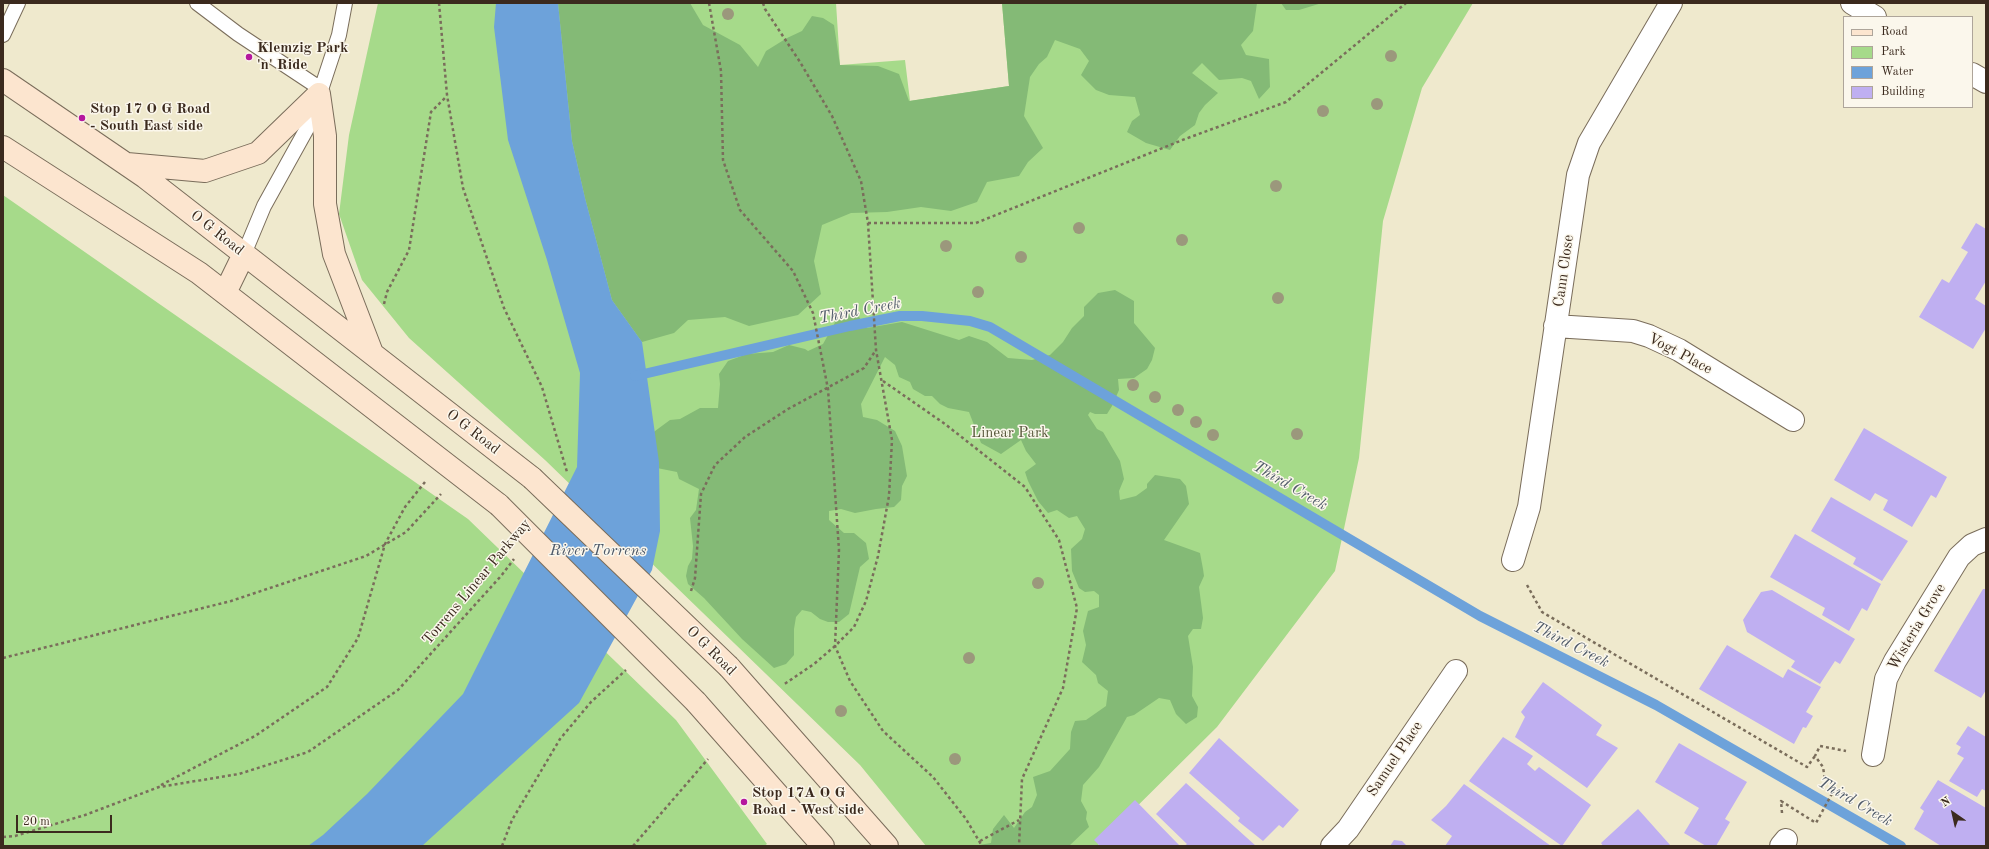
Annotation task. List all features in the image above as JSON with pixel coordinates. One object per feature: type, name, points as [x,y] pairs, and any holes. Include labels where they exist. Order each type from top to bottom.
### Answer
[{"type":"main road","name":"O G Road","points":[[3,80],[126,163],[532,478],[729,667],[887,846]]},
{"type":"main road","points":[[126,163],[205,170],[258,153],[320,92]]},
{"type":"main road","points":[[320,92],[325,136],[325,204],[334,254],[372,353]]},
{"type":"main road","points":[[5,148],[199,273],[499,505],[696,702],[823,846]]},
{"type":"main road","points":[[225,293],[244,254]]},
{"type":"street","name":"Cann Close","points":[[1513,560],[1529,508],[1578,175],[1582,160],[1602,119],[1671,3]]},
{"type":"street","points":[[1852,3],[1873,16]]},
{"type":"street","points":[[1973,75],[1986,82]]},
{"type":"street","name":"Vogt Place","points":[[1556,326],[1633,331],[1649,336],[1679,350],[1793,420]]},
{"type":"street","name":"Wisteria Grove","points":[[1873,755],[1886,679],[1895,661],[1959,557],[1972,545],[1986,539]]},
{"type":"street","name":"Samuel Place","points":[[1332,846],[1348,829],[1456,671]]},
{"type":"lane","points":[[3,35],[18,3]]},
{"type":"lane","points":[[197,3],[320,92]]},
{"type":"lane","points":[[244,254],[264,206],[310,123],[339,35],[345,3]]},
{"type":"path","points":[[439,3],[447,95],[464,188],[504,308],[542,387],[567,471],[564,477]]},
{"type":"path","points":[[709,3],[721,71],[723,160],[740,210],[793,271],[813,313],[828,389],[838,550],[835,646],[850,681],[883,731],[933,777],[966,819],[982,846]]},
{"type":"path","points":[[762,705],[785,683],[814,664],[854,627],[866,602],[878,556],[889,496],[892,440],[883,381],[876,350],[875,305],[868,223],[861,181],[832,116],[800,62],[765,9],[763,3]]},
{"type":"path","points":[[868,223],[976,223],[1185,139],[1286,102],[1406,3]]},
{"type":"path","points":[[383,308],[387,292],[410,250],[431,112],[447,95]]},
{"type":"path","points":[[883,381],[945,424],[1025,487],[1059,540],[1077,608],[1063,688],[1022,779],[1019,846]]},
{"type":"path","name":"Torrens Linear Parkway","points":[[3,837],[15,836],[85,815],[159,787],[255,736],[327,687],[358,638],[385,544],[405,507],[443,461]]},
{"type":"path","points":[[3,658],[230,601],[366,556],[406,532],[460,474]]},
{"type":"path","name":"Torrens Linear Parkway","points":[[159,787],[240,774],[308,752],[398,690],[501,576],[515,557]]},
{"type":"path","points":[[1513,560],[1542,612],[1807,767],[1820,746],[1873,755]]},
{"type":"path","points":[[633,846],[709,758],[731,740]]},
{"type":"path","points":[[1815,756],[1823,767],[1825,780],[1835,788],[1816,823]]},
{"type":"path","points":[[980,841],[1020,820]]},
{"type":"green space","name":"Linear Park","points":[[378,3],[836,3],[840,65],[905,60],[910,101],[1009,86],[1002,3],[1473,3],[1422,88],[1383,221],[1359,458],[1335,571],[1217,727],[1097,846],[926,846],[860,765],[545,460],[409,338],[362,280],[339,214],[349,135]]},
{"type":"green space","points":[[558,3],[690,3],[703,25],[740,45],[758,67],[766,51],[802,31],[812,16],[823,18],[834,25],[840,65],[878,66],[899,74],[909,101],[1009,86],[1002,3],[1257,3],[1253,31],[1241,45],[1246,55],[1269,59],[1270,87],[1259,99],[1251,81],[1242,78],[1219,80],[1202,63],[1192,73],[1218,93],[1199,113],[1195,125],[1180,136],[1170,150],[1146,143],[1127,132],[1132,121],[1140,115],[1135,97],[1109,95],[1096,90],[1081,75],[1089,61],[1080,49],[1055,40],[1047,57],[1039,64],[1030,77],[1024,116],[1043,148],[1028,162],[1019,176],[987,182],[977,202],[951,211],[921,207],[887,212],[851,213],[822,225],[814,261],[821,294],[798,315],[749,326],[725,317],[688,320],[674,333],[642,342],[612,300],[585,198],[572,141]]},
{"type":"green space","points":[[1281,3],[1322,3],[1299,10],[1286,10]]},
{"type":"green space","points":[[3,195],[468,519],[676,720],[767,844],[764,846],[3,846]]},
{"type":"green space","points":[[1115,290],[1134,301],[1134,323],[1155,348],[1152,360],[1147,369],[1134,378],[1118,379],[1119,390],[1107,414],[1095,414],[1090,412],[1088,415],[1097,429],[1103,432],[1120,461],[1124,479],[1119,491],[1120,500],[1136,496],[1147,488],[1147,484],[1155,475],[1180,479],[1186,486],[1189,504],[1164,540],[1200,553],[1203,569],[1204,576],[1199,587],[1203,618],[1201,629],[1193,629],[1188,636],[1193,667],[1192,696],[1198,707],[1197,717],[1186,724],[1176,714],[1170,700],[1159,698],[1134,715],[1127,717],[1099,767],[1083,785],[1081,801],[1087,812],[1086,819],[1089,827],[1069,846],[973,846],[991,843],[993,829],[1004,815],[1014,828],[1025,812],[1032,807],[1037,795],[1033,777],[1050,771],[1070,749],[1071,732],[1075,721],[1086,720],[1106,706],[1108,691],[1098,683],[1096,675],[1082,662],[1086,645],[1083,631],[1088,611],[1099,607],[1099,595],[1094,591],[1085,592],[1079,588],[1072,571],[1071,549],[1082,539],[1085,529],[1077,516],[1069,518],[1057,510],[1048,513],[1038,501],[1025,472],[1036,464],[1026,451],[1021,440],[1001,454],[981,443],[969,412],[948,408],[940,404],[932,396],[925,396],[913,389],[910,382],[899,377],[895,365],[885,357],[861,404],[863,417],[877,420],[895,431],[902,446],[907,476],[902,486],[901,500],[894,507],[855,513],[841,509],[829,511],[829,520],[844,533],[854,533],[866,543],[869,559],[860,567],[849,614],[839,622],[828,622],[820,619],[811,612],[802,610],[796,617],[794,629],[794,655],[786,664],[774,668],[742,639],[704,598],[688,584],[686,576],[688,566],[692,559],[693,546],[690,518],[696,510],[699,489],[679,479],[677,472],[657,468],[651,434],[670,420],[680,419],[700,408],[718,408],[720,384],[719,374],[728,361],[747,354],[773,352],[789,345],[808,351],[823,344],[837,319],[845,311],[854,310],[867,328],[902,322],[959,340],[969,336],[987,342],[1008,358],[1032,360],[1050,355],[1063,342],[1072,328],[1084,316],[1084,307],[1098,293]]},
{"type":"water","name":"River Torrens","points":[[496,3],[558,3],[572,141],[585,198],[612,300],[642,342],[659,462],[660,531],[652,570],[579,703],[422,846],[308,846],[323,835],[367,794],[463,694],[577,467],[580,373],[547,260],[508,140],[494,27]]},
{"type":"building","points":[[1976,223],[1986,229],[1986,281],[1975,299],[1986,306],[1986,328],[1973,349],[1919,317],[1942,279],[1949,283],[1968,252],[1961,248]]},
{"type":"building","points":[[1864,428],[1947,477],[1936,498],[1931,495],[1912,527],[1883,510],[1888,500],[1875,493],[1870,501],[1834,480]]},
{"type":"building","points":[[1831,497],[1908,541],[1882,581],[1853,564],[1856,558],[1811,531]]},
{"type":"building","points":[[1795,534],[1881,584],[1867,611],[1862,608],[1849,631],[1822,615],[1825,608],[1770,577]]},
{"type":"building","points":[[1983,589],[1986,589],[1986,690],[1981,698],[1934,671]]},
{"type":"building","points":[[1772,590],[1855,639],[1840,664],[1835,661],[1820,684],[1791,667],[1795,661],[1747,632],[1743,620],[1761,592]]},
{"type":"building","points":[[1727,645],[1783,678],[1788,669],[1821,687],[1806,712],[1813,716],[1806,728],[1803,727],[1794,744],[1699,689]]},
{"type":"building","points":[[1543,682],[1602,725],[1596,735],[1618,748],[1587,788],[1515,737],[1525,717],[1521,712]]},
{"type":"building","points":[[1968,726],[1986,737],[1986,791],[1982,789],[1977,797],[1949,781],[1964,758],[1957,754],[1961,747],[1956,744]]},
{"type":"building","points":[[1503,737],[1533,756],[1527,764],[1535,771],[1539,767],[1591,805],[1562,846],[1469,781]]},
{"type":"building","points":[[1219,738],[1299,810],[1283,828],[1279,825],[1263,841],[1238,821],[1240,818],[1189,773]]},
{"type":"building","points":[[1679,743],[1747,782],[1725,819],[1730,822],[1716,846],[1706,846],[1684,833],[1699,808],[1655,782]]},
{"type":"building","points":[[1938,780],[1986,808],[1986,846],[1941,846],[1914,829],[1924,811],[1920,808]]},
{"type":"building","points":[[1186,783],[1256,846],[1184,846],[1187,844],[1156,814]]},
{"type":"building","points":[[1464,784],[1551,846],[1445,846],[1452,836],[1431,820],[1446,806]]},
{"type":"building","points":[[1135,800],[1180,846],[1100,846],[1094,840]]},
{"type":"building","points":[[1638,809],[1671,846],[1603,846],[1601,843]]},
{"type":"building","points":[[1394,840],[1402,841],[1407,846],[1390,846]]},
{"type":"waterway","name":"Third Creek","points":[[635,376],[850,326],[900,316],[922,316],[970,321],[990,327],[1480,616],[1656,705],[1901,846]]},
{"type":"place","name":"Klemzig Park 'n' Ride","points":[[249,57]]},
{"type":"place","name":"Stop 17 O G Road - South East side","points":[[82,118]]},
{"type":"place","name":"Stop 17A O G Road - West side","points":[[744,802]]}]
